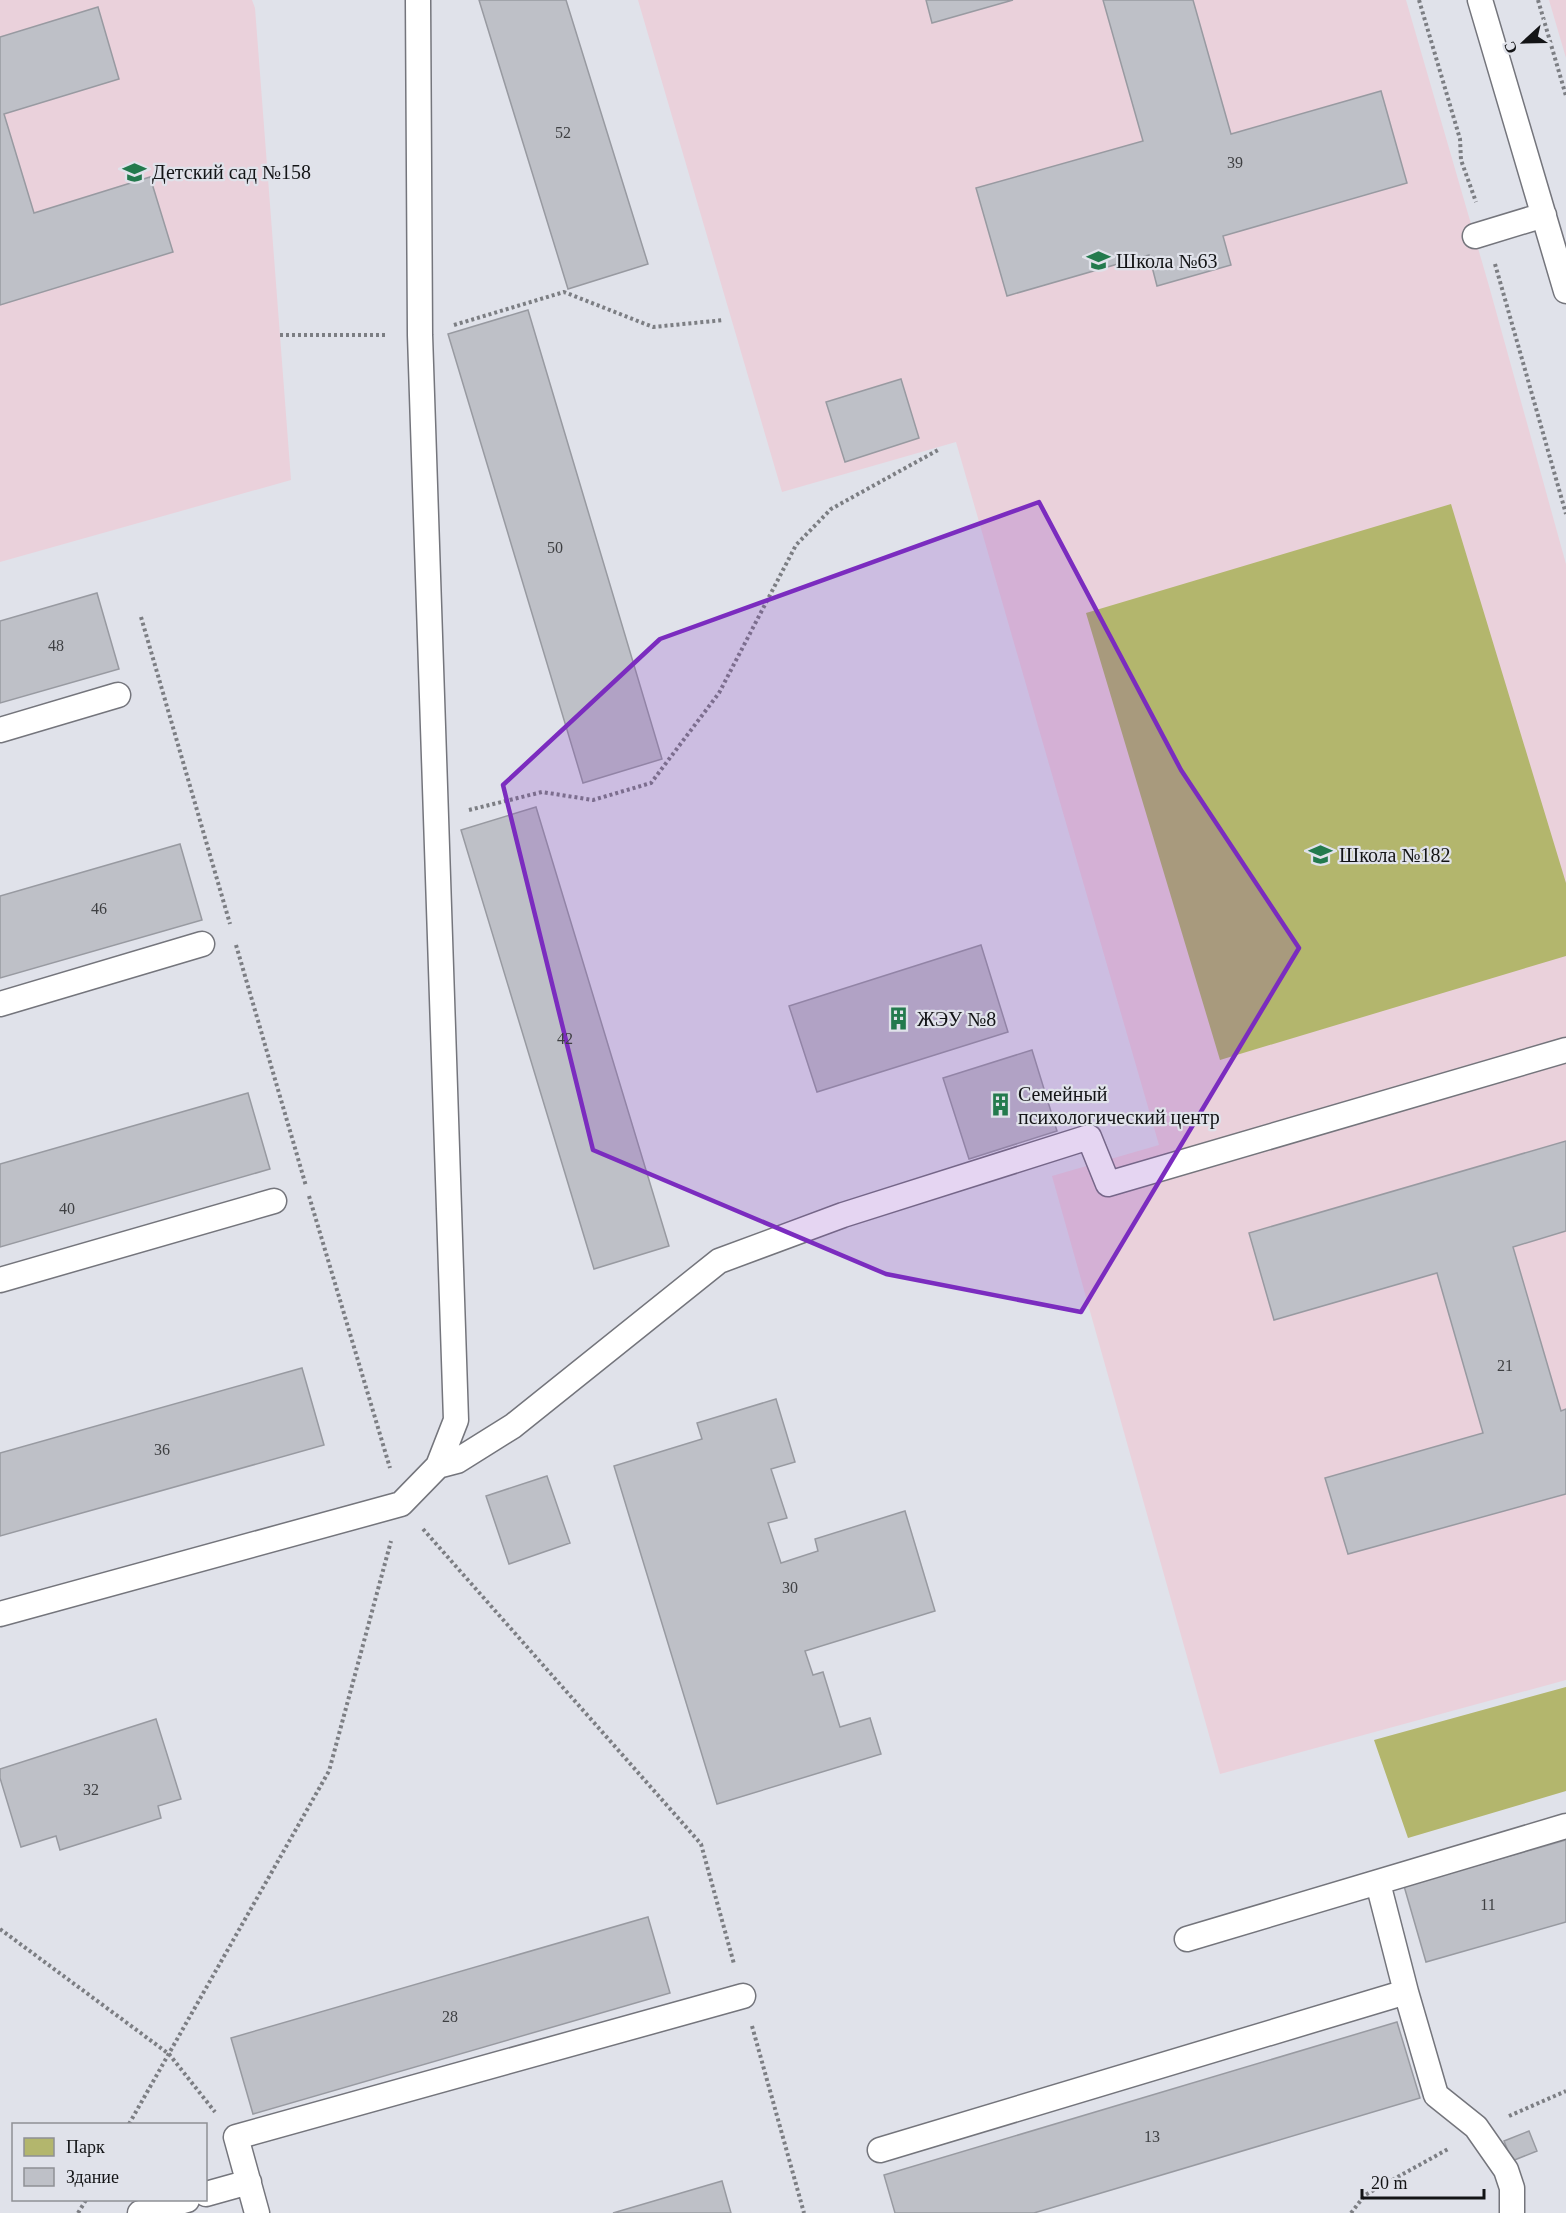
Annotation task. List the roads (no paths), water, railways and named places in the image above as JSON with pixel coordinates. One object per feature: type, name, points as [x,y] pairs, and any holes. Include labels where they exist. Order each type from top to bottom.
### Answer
[{"type":"lane","points":[[0,1614],[400,1504],[438,1466],[456,1420],[420,335],[418,0]]},
{"type":"lane","points":[[1480,0],[1566,291]]},
{"type":"lane","points":[[1480,234],[1544,215]]},
{"type":"lane","points":[[0,730],[118,695]]},
{"type":"lane","points":[[0,1004],[202,944]]},
{"type":"lane","points":[[438,1466],[457,1461],[513,1426],[718,1261],[822,1222],[1089,1137],[1108,1184],[1566,1050]]},
{"type":"lane","points":[[0,1281],[274,1201]]},
{"type":"lane","points":[[1187,1939],[1566,1826]]},
{"type":"lane","points":[[1378,1883],[1436,2095],[1476,2127],[1506,2170],[1512,2188],[1512,2213]]},
{"type":"lane","points":[[880,2150],[1406,1992]]},
{"type":"lane","points":[[257,2213],[236,2137],[743,1996]]},
{"type":"lane","points":[[207,2194],[249,2182]]},
{"type":"lane","points":[[140,2213],[181,2201]]},
{"type":"place","name":"Детский сад №158","points":[[134,172]]},
{"type":"place","name":"Школа №63","points":[[1098,261]]},
{"type":"place","name":"Школа №182","points":[[1321,855]]},
{"type":"place","name":"ЖЭУ №8","points":[[899,1019]]},
{"type":"place","name":"Семейный психологический центр","points":[[1000,1105]]}]
